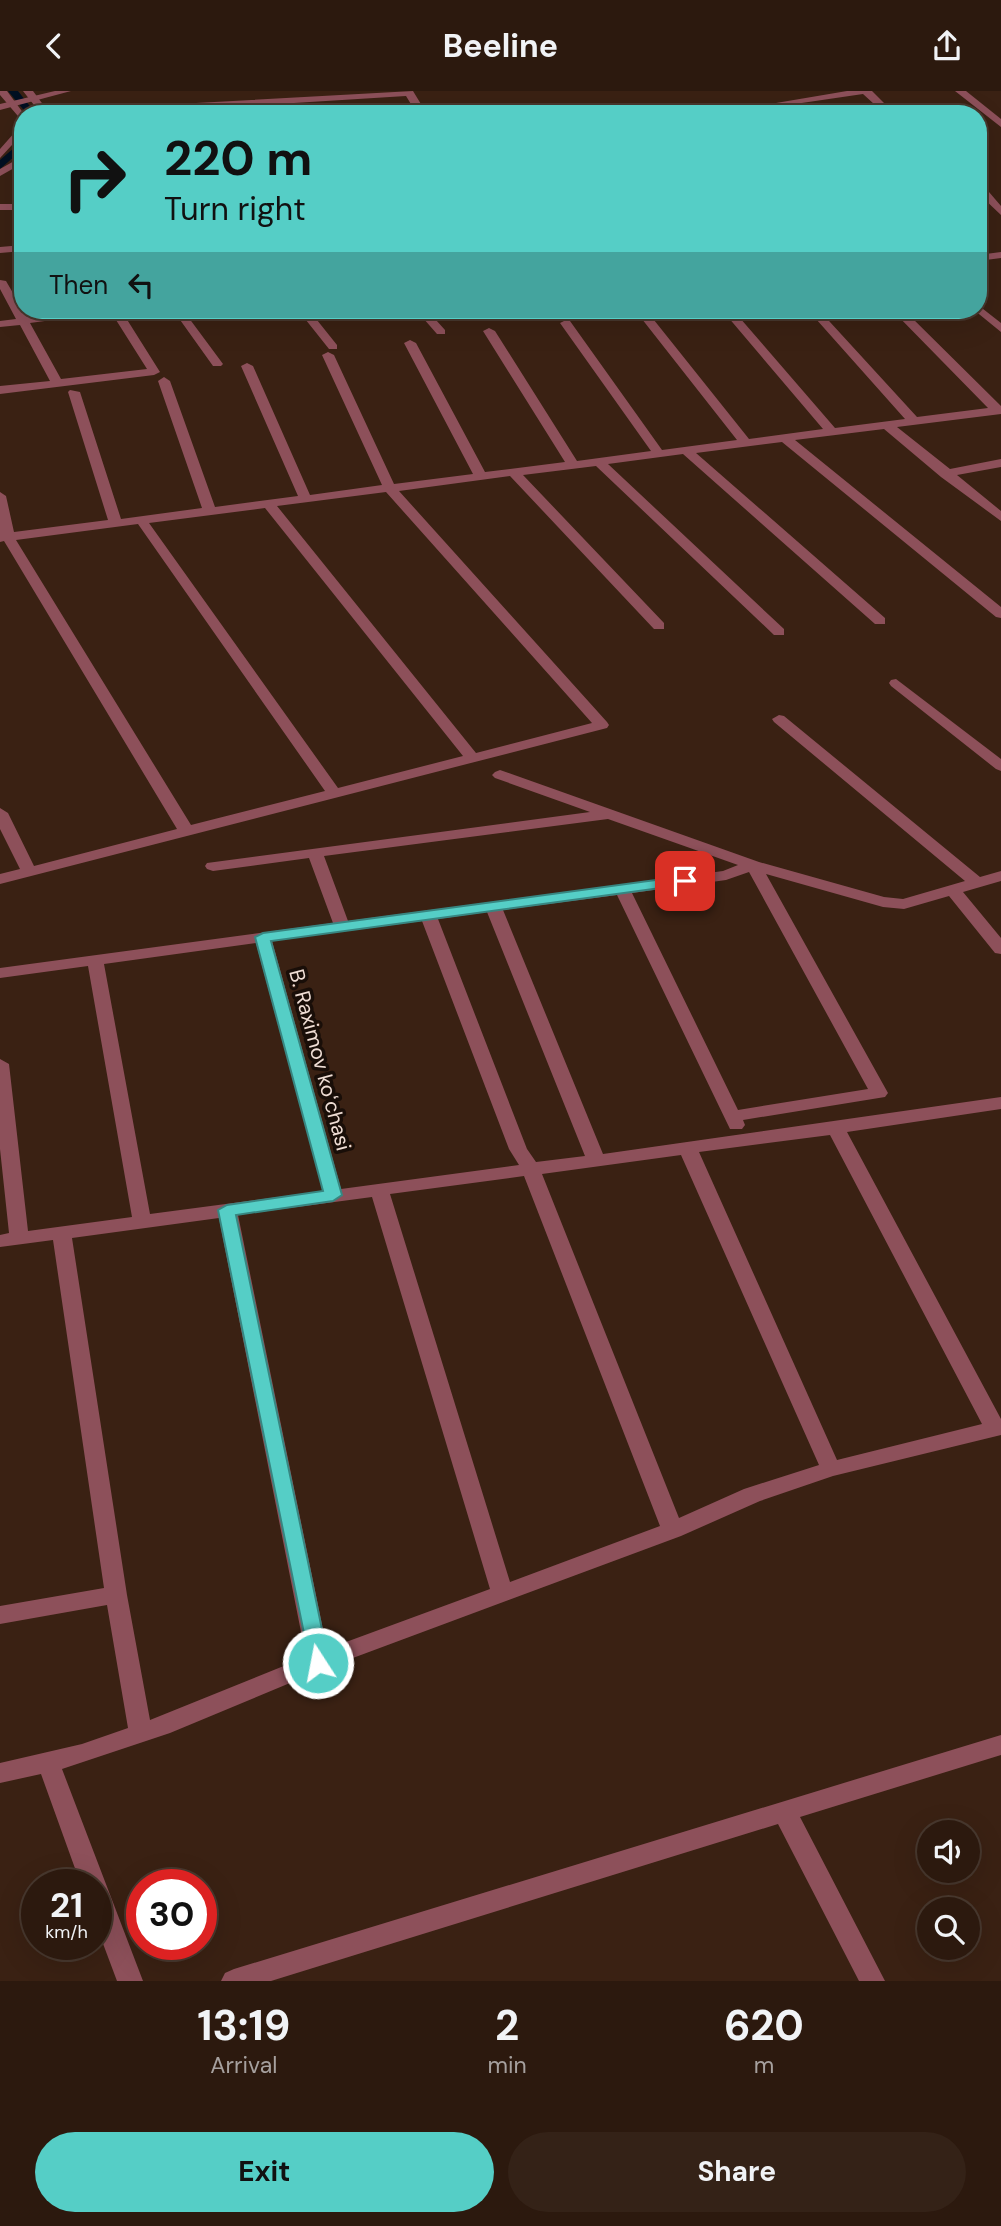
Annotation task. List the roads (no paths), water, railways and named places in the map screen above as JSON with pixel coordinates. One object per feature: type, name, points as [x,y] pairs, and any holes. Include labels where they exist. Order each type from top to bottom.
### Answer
[{"type":"street","points":[[2,91],[8,105],[32,97],[66,91]]},
{"type":"street","points":[[783,105],[781,103],[866,91],[881,105]]},
{"type":"street","points":[[960,91],[977,105]]},
{"type":"street","points":[[211,105],[409,92]]},
{"type":"street","points":[[987,113],[1001,124]]},
{"type":"street","points":[[0,155],[14,137]]},
{"type":"street","points":[[2,283],[14,304]]},
{"type":"street","points":[[987,316],[1001,329]]},
{"type":"street","points":[[0,324],[39,319]]},
{"type":"street","points":[[0,390],[154,372],[122,319]]},
{"type":"street","points":[[185,319],[217,363]]},
{"type":"street","points":[[0,879],[602,725],[390,489],[331,351],[309,319]]},
{"type":"street","points":[[429,319],[441,332]]},
{"type":"street","points":[[648,319],[747,444]]},
{"type":"street","points":[[735,319],[833,433]]},
{"type":"street","points":[[821,319],[915,422]]},
{"type":"street","points":[[907,319],[999,410]]},
{"type":"street","points":[[24,321],[57,382]]},
{"type":"street","points":[[566,323],[660,455]]},
{"type":"street","points":[[489,331],[574,466]]},
{"type":"street","points":[[410,343],[482,478]]},
{"type":"street","points":[[247,366],[306,500]]},
{"type":"street","points":[[164,381],[210,512]]},
{"type":"street","points":[[74,392],[116,524]]},
{"type":"street","points":[[4,538],[999,410]]},
{"type":"street","points":[[887,425],[1001,517]]},
{"type":"street","points":[[786,439],[1001,614]]},
{"type":"street","points":[[688,452],[880,621]]},
{"type":"street","points":[[600,463],[779,632]]},
{"type":"street","points":[[945,474],[1001,463]]},
{"type":"street","points":[[514,474],[659,626]]},
{"type":"street","points":[[0,496],[4,538],[187,832]]},
{"type":"street","points":[[268,505],[473,758]]},
{"type":"street","points":[[141,520],[334,793]]},
{"type":"street","points":[[895,683],[1001,766]]},
{"type":"street","points":[[779,719],[977,883]]},
{"type":"street","points":[[500,775],[752,865],[883,902],[904,904],[1001,876]]},
{"type":"street","points":[[0,813],[29,872]]},
{"type":"street","points":[[213,866],[607,815]]},
{"type":"street","points":[[315,852],[342,926]]},
{"type":"street","points":[[0,973],[726,875],[752,865]]},
{"type":"street","points":[[752,865],[895,1120]]},
{"type":"street","points":[[622,889],[733,1116],[741,1139]]},
{"type":"street","points":[[953,891],[1001,949]]},
{"type":"street","points":[[493,906],[596,1159]]},
{"type":"street","points":[[428,915],[518,1149],[530,1167],[673,1530]]},
{"type":"street","name":"B. Raximov koʻchasi","points":[[263,937],[333,1195]]},
{"type":"street","points":[[95,960],[142,1222]]},
{"type":"street","points":[[0,1064],[10,1240],[530,1167],[895,1120],[1001,1103]]},
{"type":"street","points":[[733,1116],[879,1093]]},
{"type":"street","points":[[0,1773],[49,1765],[141,1733],[318,1663],[673,1530],[752,1495],[831,1469],[998,1427],[835,1127]]},
{"type":"street","points":[[687,1147],[831,1469]]},
{"type":"street","points":[[379,1189],[502,1593]]},
{"type":"street","points":[[227,1210],[318,1663]]},
{"type":"street","points":[[62,1233],[116,1595],[141,1733]]},
{"type":"street","points":[[0,1615],[116,1595]]},
{"type":"street","points":[[234,1981],[1001,1745]]},
{"type":"street","points":[[49,1765],[88,1869]]},
{"type":"street","points":[[784,1811],[873,1981]]},
{"type":"street","points":[[112,1933],[130,1981]]},
{"type":"waterway","points":[[13,91],[25,105]]},
{"type":"waterway","points":[[0,166],[14,152]]}]
